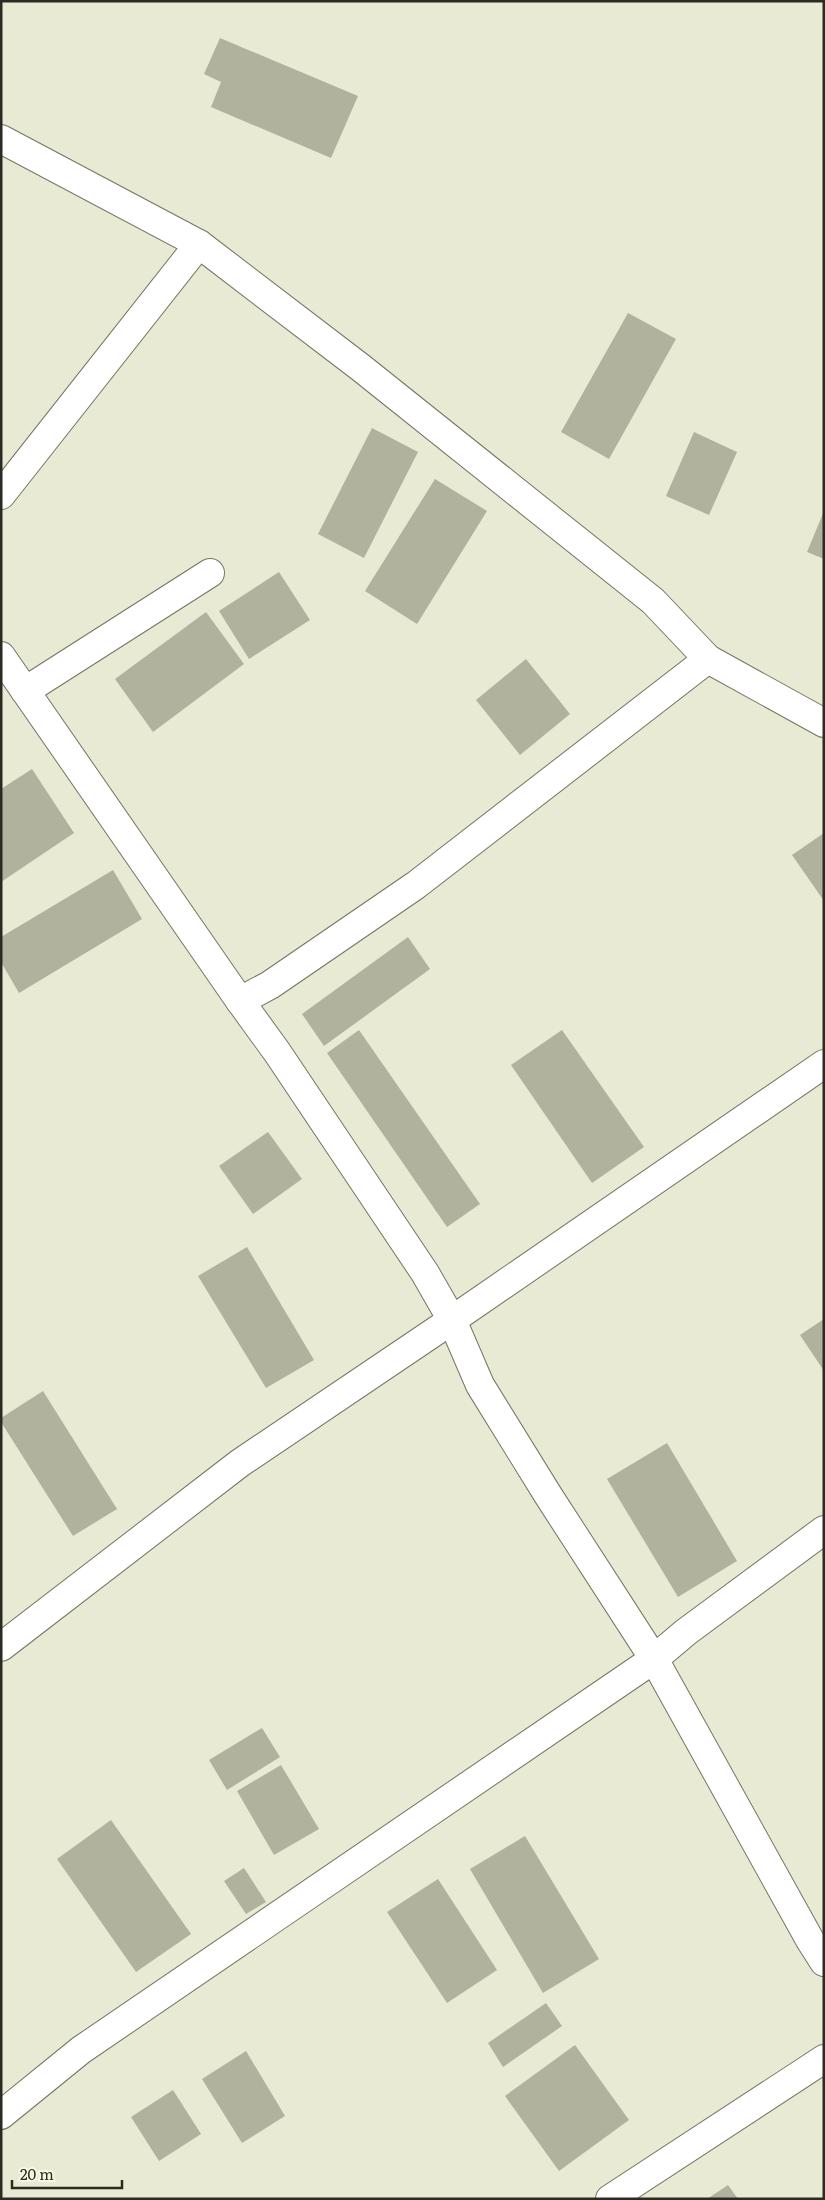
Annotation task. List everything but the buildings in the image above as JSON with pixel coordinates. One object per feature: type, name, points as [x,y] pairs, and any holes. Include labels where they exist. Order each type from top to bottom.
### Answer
[{"type":"street","points":[[1,139],[199,244],[360,367],[654,601],[708,659],[824,723]]},
{"type":"street","points":[[1,495],[199,244]]},
{"type":"street","points":[[25,691],[210,573]]},
{"type":"street","points":[[1,656],[240,1001],[425,1273],[452,1320],[480,1385],[548,1495],[654,1659],[824,1962]]},
{"type":"street","points":[[240,1001],[270,985],[416,885],[708,659]]},
{"type":"street","points":[[1,1647],[240,1463],[452,1320],[824,1064]]},
{"type":"street","points":[[1,2115],[81,2050],[654,1659],[686,1632],[824,1530]]},
{"type":"street","points":[[610,2199],[824,2059]]}]
